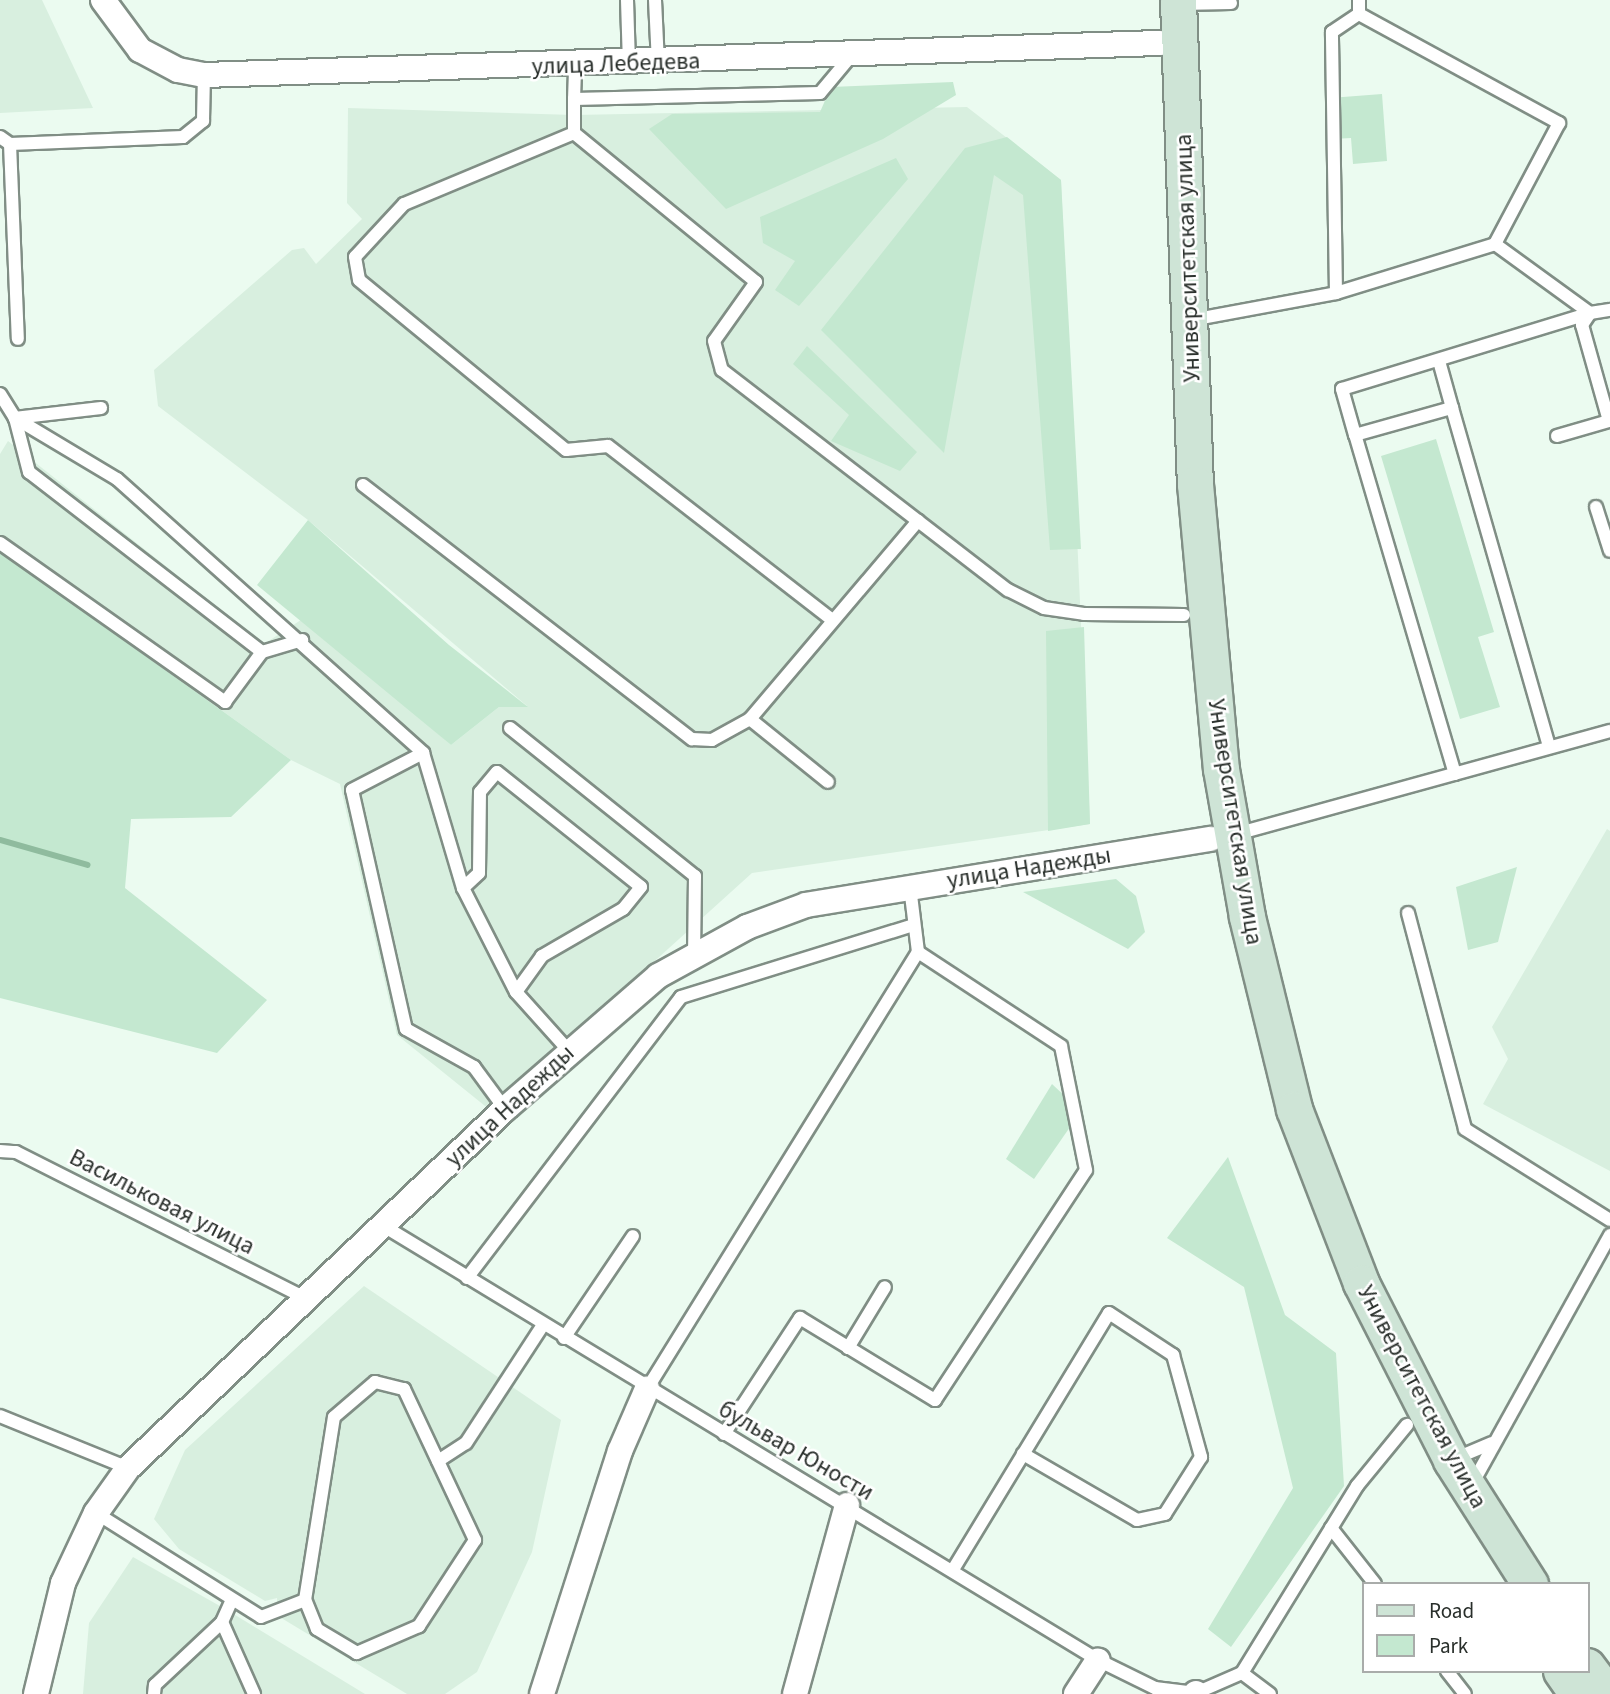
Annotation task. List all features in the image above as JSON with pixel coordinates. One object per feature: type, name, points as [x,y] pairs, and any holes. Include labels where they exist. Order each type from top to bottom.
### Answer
[{"type":"main road","name":"Университетская улица","points":[[1171,1],[1170,43],[1180,321],[1184,615],[1257,1056],[1285,1149],[1322,1250],[1451,1480],[1501,1582]]},
{"type":"main road","name":"Университетская улица","points":[[1180,321],[1222,837]]},
{"type":"main road","name":"Университетская улица","points":[[1451,1480],[1528,1582]]},
{"type":"main road","points":[[1589,1669],[1608,1694]]},
{"type":"main road","points":[[1562,1673],[1577,1694]]},
{"type":"street","name":"улица Лебедева","points":[[103,0],[140,50],[178,70],[204,75],[629,64],[1170,43]]},
{"type":"street","name":"улица Надежды","points":[[36,1694],[62,1583],[96,1513],[128,1468],[303,1297],[569,1051],[694,954],[806,905],[1222,837]]},
{"type":"street","points":[[542,1694],[620,1451],[647,1390]]},
{"type":"street","points":[[795,1694],[847,1506]]},
{"type":"street","points":[[1076,1694],[1098,1660]]},
{"type":"lane","points":[[627,0],[629,64]]},
{"type":"lane","points":[[654,0],[658,63]]},
{"type":"lane","points":[[1359,0],[1359,14]]},
{"type":"lane","points":[[1171,1],[1231,3]]},
{"type":"lane","points":[[1180,321],[1336,293],[1495,244],[1559,123],[1359,14]]},
{"type":"lane","points":[[1336,293],[1332,32],[1359,14]]},
{"type":"lane","points":[[574,99],[820,93],[850,56]]},
{"type":"lane","points":[[574,133],[575,65]]},
{"type":"lane","points":[[18,339],[5,140],[183,137],[204,121],[204,75]]},
{"type":"lane","points":[[574,133],[756,282],[714,341],[722,370],[1008,590],[1044,608],[1184,615]]},
{"type":"lane","points":[[574,133],[404,204],[355,257],[359,280],[566,450],[608,446],[831,620]]},
{"type":"lane","points":[[1495,244],[1590,313]]},
{"type":"lane","points":[[1455,774],[1342,389],[1590,313],[1610,310]]},
{"type":"lane","points":[[1557,436],[1609,421],[1582,325],[1590,313]]},
{"type":"lane","points":[[1439,361],[1549,746]]},
{"type":"lane","points":[[0,394],[15,418],[29,472],[262,652]]},
{"type":"lane","points":[[15,418],[101,408]]},
{"type":"lane","points":[[1355,435],[1452,408]]},
{"type":"lane","points":[[15,418],[117,479],[302,640],[424,752],[463,888],[516,992],[569,1051]]},
{"type":"lane","points":[[363,485],[675,731],[712,740],[750,719],[831,620],[918,521]]},
{"type":"lane","points":[[1596,507],[1610,551]]},
{"type":"lane","points":[[0,543],[225,702],[262,652],[302,640]]},
{"type":"lane","points":[[750,719],[828,782]]},
{"type":"lane","points":[[510,728],[695,876],[694,954]]},
{"type":"lane","points":[[1222,837],[1610,731]]},
{"type":"lane","points":[[424,752],[352,790],[406,1028],[474,1067],[505,1110]]},
{"type":"lane","points":[[463,888],[480,873],[480,792],[497,772],[641,887],[623,909],[542,956],[516,992]]},
{"type":"lane","points":[[647,1390],[918,952],[910,887]]},
{"type":"lane","points":[[1408,913],[1465,1129],[1610,1220]]},
{"type":"lane","points":[[467,1278],[681,996],[913,925]]},
{"type":"lane","points":[[724,1434],[800,1318],[934,1400],[1086,1170],[1061,1046],[918,952]]},
{"type":"lane","name":"Васильковая улица","points":[[0,1151],[16,1152],[303,1297]]},
{"type":"lane","name":"бульвар Юности","points":[[382,1225],[647,1390],[954,1568],[1098,1660],[1155,1688],[1196,1693]]},
{"type":"lane","points":[[1451,1480],[1492,1443],[1610,1235]]},
{"type":"lane","points":[[564,1338],[633,1236]]},
{"type":"lane","points":[[848,1348],[885,1287]]},
{"type":"lane","points":[[954,1568],[1023,1454],[1109,1313],[1173,1355],[1201,1457],[1165,1514],[1137,1520],[1023,1454]]},
{"type":"lane","points":[[438,1461],[466,1443],[543,1325]]},
{"type":"lane","points":[[374,1382],[404,1389],[475,1540],[419,1626],[357,1653],[317,1629],[305,1600],[334,1417],[374,1382]]},
{"type":"lane","points":[[0,1416],[128,1468]]},
{"type":"lane","points":[[1196,1693],[1242,1673],[1380,1453],[1417,1420]]},
{"type":"lane","points":[[1451,1480],[1492,1443]]},
{"type":"lane","points":[[96,1513],[261,1616],[305,1600]]},
{"type":"lane","points":[[1331,1528],[1373,1582]]},
{"type":"lane","points":[[154,1694],[155,1685],[222,1622],[232,1600]]},
{"type":"lane","points":[[222,1622],[254,1694]]},
{"type":"lane","points":[[1242,1673],[1270,1694]]},
{"type":"lane","points":[[1449,1673],[1465,1694]]},
{"type":"shaded area","points":[[0,0],[42,0],[93,108],[0,113]]},
{"type":"shaded area","points":[[967,107],[1061,180],[1090,824],[752,873],[490,1110],[397,1035],[340,784],[291,760],[0,552],[0,454],[8,441],[264,644],[304,618],[451,745],[499,707],[527,706],[308,520],[158,406],[154,370],[292,250],[304,248],[316,264],[362,219],[347,203],[348,108],[574,115]]},
{"type":"shaded area","points":[[1607,829],[1610,831],[1610,1171],[1483,1104],[1508,1059],[1492,1027]]},
{"type":"shaded area","points":[[364,1286],[561,1420],[532,1552],[477,1672],[445,1694],[407,1694],[278,1616],[277,1598],[265,1601],[179,1549],[154,1519],[185,1450]]},
{"type":"shaded area","points":[[133,1557],[227,1610],[365,1694],[83,1694],[89,1623]]},
{"type":"green space","points":[[953,82],[956,95],[883,139],[726,209],[649,129],[672,114],[820,112],[831,87]]},
{"type":"green space","points":[[1382,94],[1387,161],[1353,164],[1351,138],[1333,139],[1330,98]]},
{"type":"green space","points":[[1007,137],[1061,180],[1081,549],[1050,550],[1023,195],[994,175],[944,453],[821,330],[965,148]]},
{"type":"green space","points":[[896,158],[908,179],[799,306],[775,290],[795,261],[763,243],[760,217]]},
{"type":"green space","points":[[807,346],[917,452],[900,471],[831,441],[849,415],[793,364]]},
{"type":"green space","points":[[1436,439],[1494,632],[1478,637],[1500,707],[1460,719],[1381,456]]},
{"type":"green space","points":[[308,520],[449,645],[528,707],[499,707],[451,745],[257,585]]},
{"type":"green space","points":[[0,552],[291,760],[231,817],[131,819],[125,888],[267,1000],[217,1053],[0,998]]},
{"type":"green space","points":[[1084,627],[1090,824],[1048,831],[1046,631]]},
{"type":"green space","points":[[1517,867],[1498,942],[1468,950],[1456,887]]},
{"type":"green space","points":[[1116,879],[1136,896],[1145,932],[1128,949],[1023,892]]},
{"type":"green space","points":[[1052,1084],[1068,1099],[1070,1127],[1034,1179],[1006,1159]]},
{"type":"green space","points":[[1228,1157],[1285,1315],[1336,1353],[1344,1486],[1231,1647],[1208,1629],[1293,1488],[1244,1287],[1167,1238]]},
{"type":"waterway","points":[[0,840],[88,865]]}]
